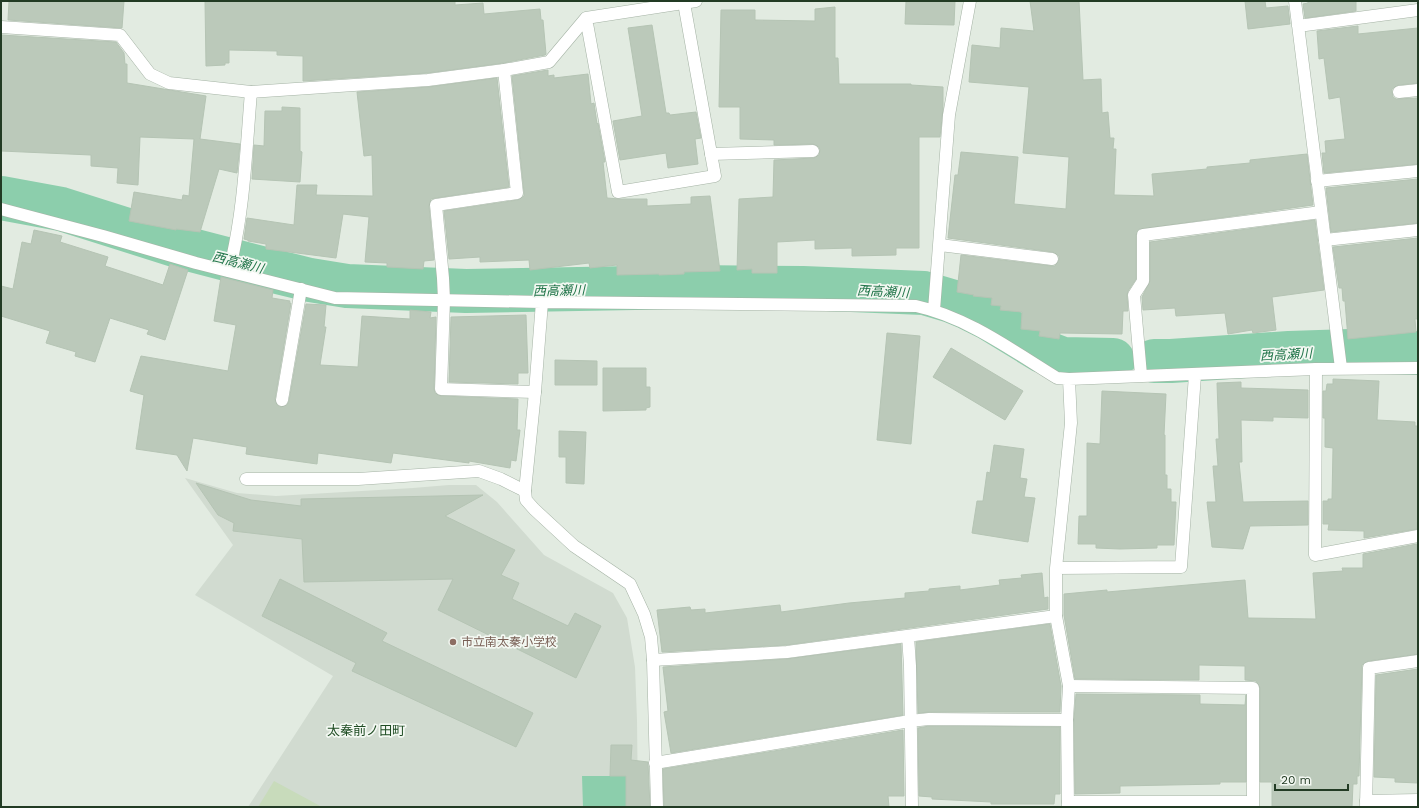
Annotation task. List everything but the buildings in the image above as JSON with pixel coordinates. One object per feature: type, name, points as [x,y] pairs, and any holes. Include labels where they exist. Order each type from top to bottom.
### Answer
[{"type":"street","points":[[934,310],[949,115],[970,1]]},
{"type":"street","points":[[1295,1],[1341,368]]},
{"type":"street","points":[[1,26],[120,35],[150,74],[169,83],[251,92],[428,80],[504,70],[549,62],[586,18],[690,2],[715,176],[618,192],[586,18]]},
{"type":"street","points":[[1298,26],[1418,10]]},
{"type":"street","points":[[504,70],[517,193],[436,205],[444,300],[441,389],[536,392]]},
{"type":"street","points":[[1399,92],[1418,90]]},
{"type":"street","points":[[229,272],[235,249],[242,194],[251,92]]},
{"type":"street","points":[[711,154],[813,151]]},
{"type":"street","points":[[1317,181],[1418,171]]},
{"type":"street","points":[[1,210],[103,236],[229,272],[335,298],[916,306],[934,310],[977,330],[1057,378],[1069,379],[1341,368],[1418,368]]},
{"type":"street","points":[[1141,375],[1134,295],[1143,281],[1142,235],[1321,212]]},
{"type":"street","points":[[1324,240],[1418,230]]},
{"type":"street","points":[[940,245],[1052,259]]},
{"type":"street","points":[[282,400],[301,289]]},
{"type":"street","points":[[542,302],[536,392],[525,491],[526,500],[574,546],[630,584],[641,607],[651,637],[653,660],[657,807]]},
{"type":"street","points":[[1316,369],[1315,555],[1418,536]]},
{"type":"street","points":[[1056,568],[1181,567],[1195,375]]},
{"type":"street","points":[[1069,379],[1071,423],[1056,568],[1056,616],[1069,686],[1067,720],[1068,804],[1253,805],[1253,688],[1069,686]]},
{"type":"street","points":[[246,479],[358,479],[479,471],[501,479],[525,491]]},
{"type":"street","points":[[653,660],[787,652],[1056,616]]},
{"type":"street","points":[[908,636],[910,666],[912,807]]},
{"type":"street","points":[[1418,662],[1369,668],[1366,804],[1418,800]]},
{"type":"street","points":[[655,763],[929,719],[1067,720]]},
{"type":"shaded area","name":"市立南太秦小学校","points":[[185,478],[237,493],[276,496],[449,485],[476,485],[497,502],[544,555],[613,593],[627,618],[635,667],[638,807],[248,807],[333,676],[195,595],[233,545]]},
{"type":"shaded area","points":[[582,776],[626,776],[626,807],[583,807]]},
{"type":"shaded area","points":[[274,781],[322,807],[258,807]]},
{"type":"waterway","name":"西高瀬川","points":[[1,198],[61,209],[184,248],[310,280],[347,286],[466,291],[691,287],[803,288],[924,293],[968,308],[988,318],[1042,351],[1063,359],[1113,360]]},
{"type":"waterway","name":"西高瀬川","points":[[1154,361],[1350,351],[1418,353]]},
{"type":"place","name":"市立南太秦小学校","points":[[453,642]]},
{"type":"district","name":"太秦前ノ田町","points":[[366,730]]}]
